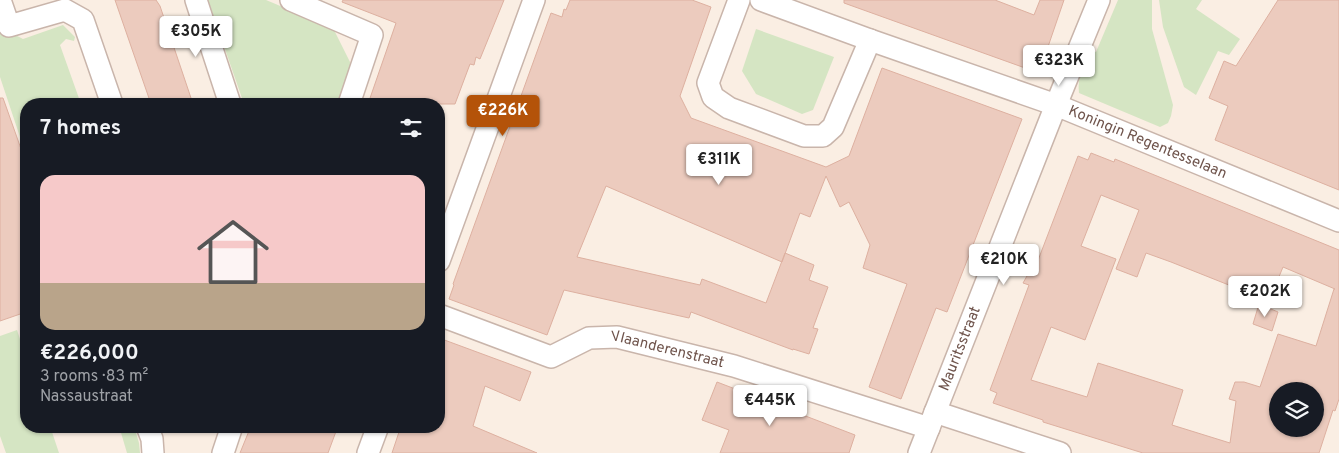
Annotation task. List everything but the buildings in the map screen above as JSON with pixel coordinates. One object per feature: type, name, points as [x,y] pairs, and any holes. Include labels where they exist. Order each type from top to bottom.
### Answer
[{"type":"street","points":[[0,0],[10,26],[65,10],[83,20],[110,98]]},
{"type":"street","points":[[196,0],[228,98]]},
{"type":"street","points":[[291,0],[372,35],[351,98]]},
{"type":"street","points":[[445,245],[534,0]]},
{"type":"street","points":[[740,0],[708,83],[713,97],[729,108],[804,136],[823,136],[833,127],[870,40]]},
{"type":"street","name":"Koningin Regentesselaan","points":[[761,0],[1056,105],[1339,221]]},
{"type":"street","name":"Mauritsstraat","points":[[919,453],[1099,0]]},
{"type":"street","name":"Vlaanderenstraat","points":[[445,317],[551,357],[589,338],[617,337],[734,366],[1060,453]]},
{"type":"street","points":[[150,433],[153,453]]},
{"type":"street","points":[[223,453],[230,433]]},
{"type":"street","points":[[368,453],[375,433]]},
{"type":"green space","points":[[208,0],[266,0],[333,28],[356,74],[347,98],[242,98]]},
{"type":"green space","points":[[1118,0],[1152,0],[1152,29],[1173,105],[1168,123],[1160,127],[1079,93],[1080,76],[1089,50],[1096,52]]},
{"type":"green space","points":[[1159,0],[1202,0],[1196,9],[1240,39],[1229,55],[1218,51],[1196,95],[1184,87],[1163,27]]},
{"type":"green space","points":[[63,25],[75,37],[74,41],[66,39],[60,45],[79,98],[20,98],[20,137],[0,77],[0,27],[23,39]]},
{"type":"green space","points":[[756,29],[834,57],[813,110],[802,114],[756,94],[742,71]]},
{"type":"green space","points":[[17,330],[20,339],[20,433],[52,433],[59,453],[6,453],[0,436],[0,336]]},
{"type":"green space","points":[[121,433],[136,433],[140,453],[127,453]]}]
